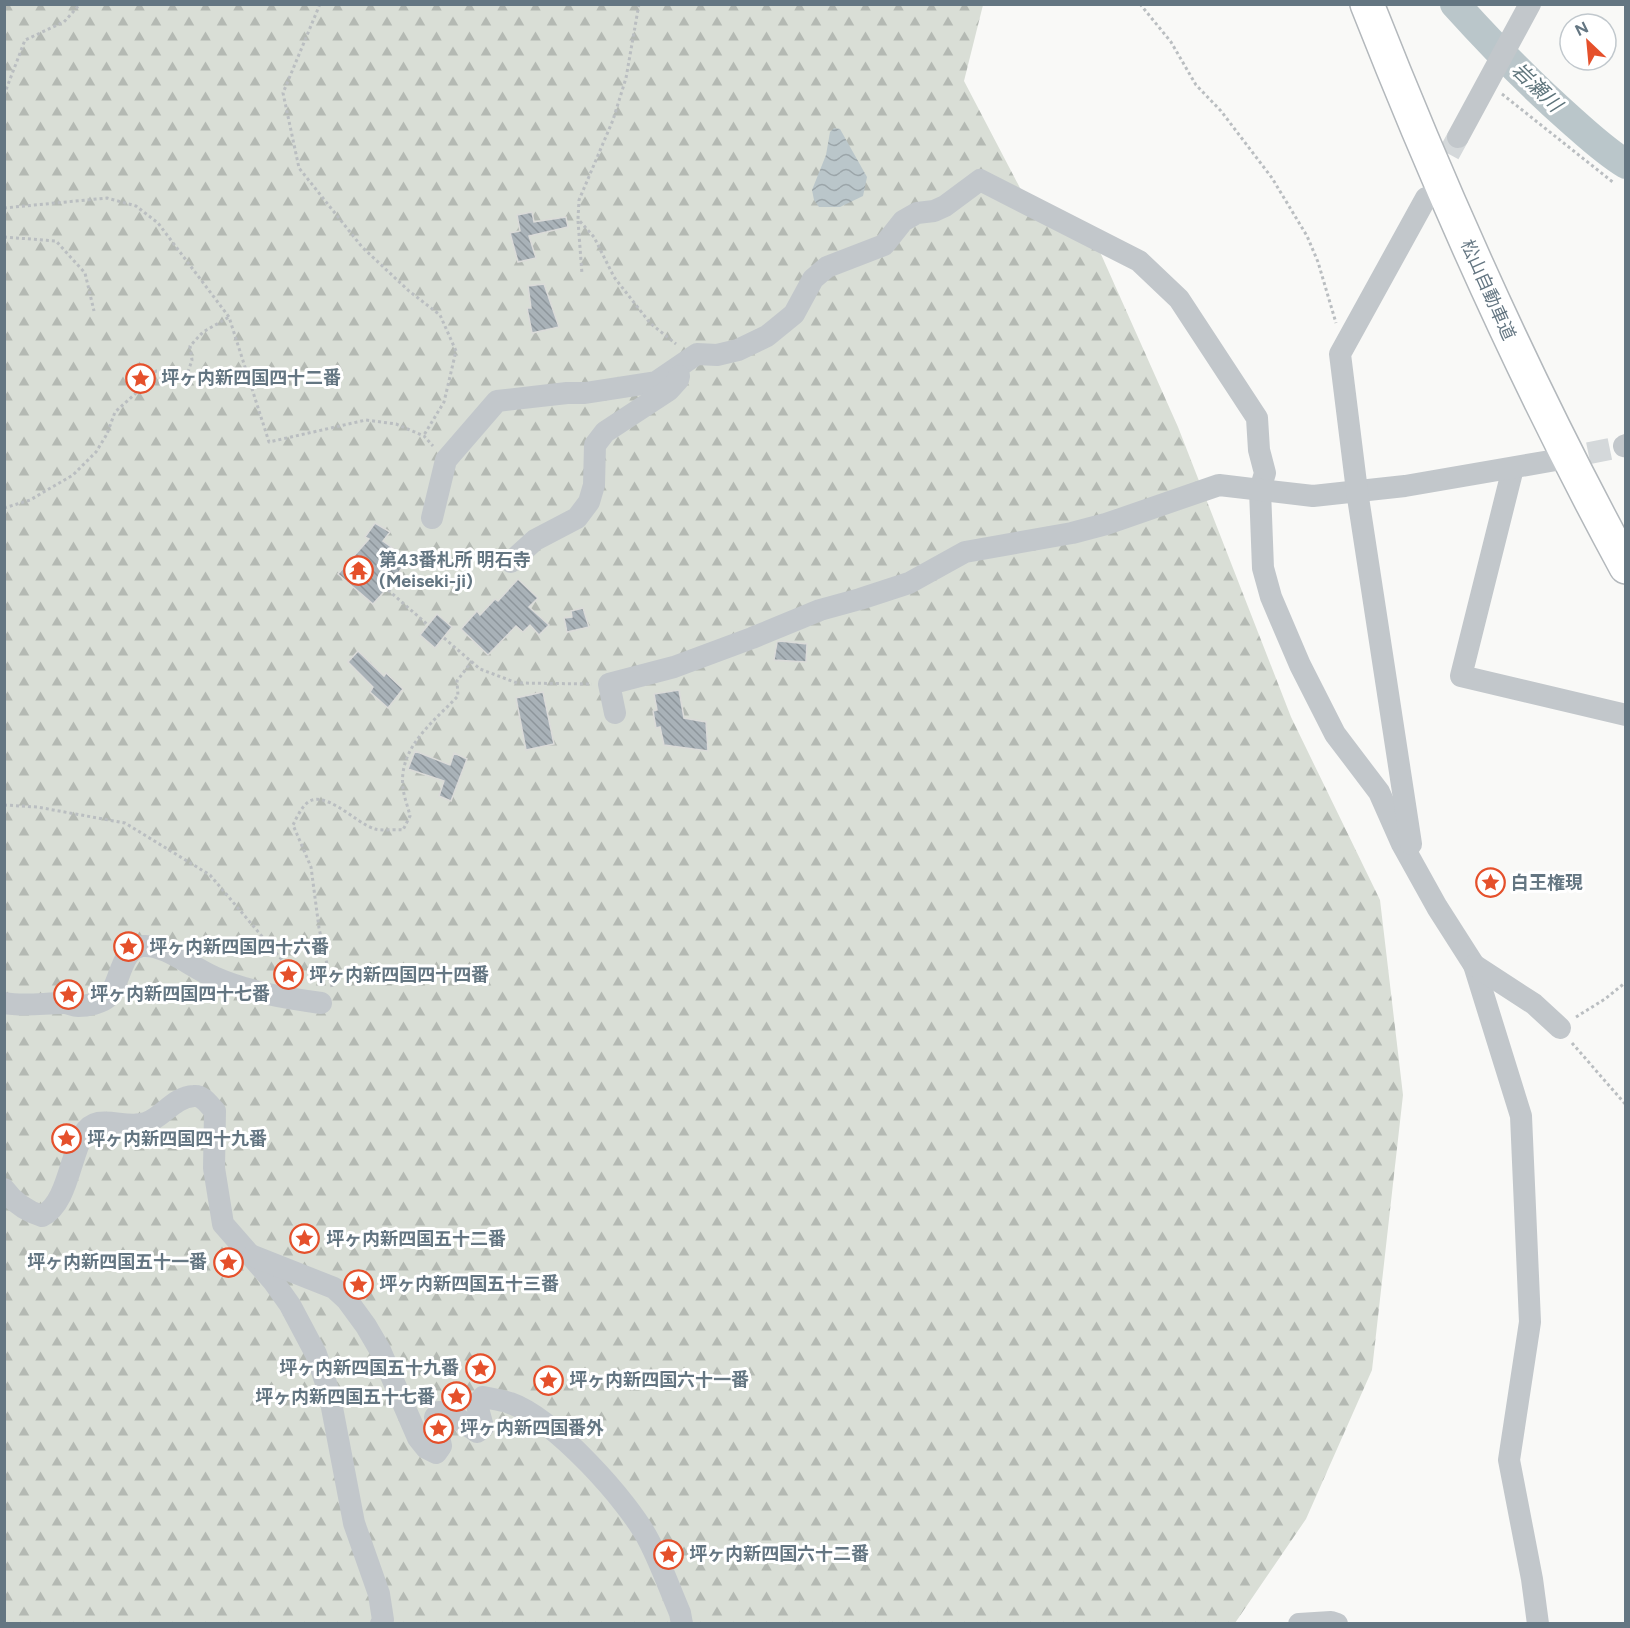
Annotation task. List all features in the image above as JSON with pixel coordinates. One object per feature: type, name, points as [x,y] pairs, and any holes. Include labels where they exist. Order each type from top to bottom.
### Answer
[{"type":"highway","name":"松山自動車道","points":[[1367,4],[1394,54],[1542,372],[1626,535]]},
{"type":"highway","name":"松山自動車道","points":[[1382,4],[1394,54],[1494,306],[1573,470],[1626,567]]},
{"type":"street","points":[[1458,136],[1527,9]]},
{"type":"street","points":[[432,518],[446,460],[497,401],[585,393],[656,382],[689,359],[717,356],[738,350],[767,336],[794,314],[813,279],[827,267],[884,245],[903,221],[917,213],[934,211],[945,206],[980,180],[1139,261],[1179,300],[1257,418],[1258,450],[1265,473],[1260,490],[1263,568],[1271,597],[1300,665],[1335,734],[1379,792],[1402,844],[1437,907],[1474,965],[1521,1116],[1530,1322],[1509,1460],[1538,1623]]},
{"type":"street","points":[[1413,863],[1357,491],[1340,354],[1426,198]]},
{"type":"street","points":[[511,562],[535,540],[577,518],[589,502],[594,485],[595,446],[605,432],[669,390],[678,380],[689,359]]},
{"type":"street","points":[[615,713],[609,684],[674,667],[820,610],[909,583],[965,552],[1072,533],[1106,524],[1219,485],[1313,496],[1405,486],[1556,460]]},
{"type":"street","points":[[1513,468],[1461,676],[1626,715]]},
{"type":"street","points":[[4,1003],[14,1005],[67,1003],[78,1006],[100,1002],[110,996],[125,958],[143,945],[164,951],[225,981],[269,995],[321,1003]]},
{"type":"street","points":[[1474,965],[1534,1004],[1560,1028]]},
{"type":"street","points":[[4,1190],[12,1200],[30,1212],[42,1216],[49,1213],[55,1204],[73,1164],[81,1137],[90,1125],[104,1120],[126,1126],[146,1123],[181,1099],[195,1095],[203,1098],[215,1111],[214,1168],[223,1224],[273,1281],[290,1305],[316,1354],[329,1392],[354,1523],[379,1594],[384,1620],[381,1623]]},
{"type":"street","points":[[249,1254],[334,1288],[347,1300],[380,1350],[418,1438],[426,1448],[436,1453],[441,1446],[435,1417],[439,1412],[450,1413],[477,1432],[483,1427],[477,1405],[483,1397],[512,1404],[535,1417],[567,1443],[610,1485],[649,1540],[680,1613],[682,1623]]},
{"type":"street","points":[[1299,1623],[1337,1623]]},
{"type":"path","points":[[4,95],[25,40],[64,22],[80,4]]},
{"type":"path","points":[[320,4],[283,93],[299,168],[362,247],[409,291],[440,315],[456,351],[444,402],[424,436]]},
{"type":"path","points":[[582,274],[579,200],[613,120],[626,78],[639,4]]},
{"type":"path","points":[[1140,4],[1172,42],[1196,85],[1221,111],[1272,178],[1307,236],[1318,262],[1337,327],[1340,354]]},
{"type":"path","points":[[1492,76],[1614,183]]},
{"type":"path","points":[[4,208],[107,198],[136,206],[158,223],[229,317],[269,442],[366,420],[396,424],[424,436],[446,460]]},
{"type":"path","points":[[578,219],[594,237],[614,277],[650,323],[676,343],[689,359]]},
{"type":"path","points":[[4,237],[56,241],[85,273],[94,311]]},
{"type":"path","points":[[4,508],[30,500],[73,475],[96,452],[107,434],[115,412],[156,371],[170,377],[188,372],[192,360],[190,346],[203,332],[229,317]]},
{"type":"path","points":[[388,590],[429,624]]},
{"type":"path","points":[[444,638],[480,669],[517,682],[609,684]]},
{"type":"path","points":[[4,805],[37,807],[125,823],[201,869],[210,875],[293,974],[321,1003],[335,997],[319,928],[310,867],[292,825],[306,803],[318,798],[333,803],[353,818],[375,829],[403,830],[410,816],[402,788],[406,759],[417,738],[458,696],[457,681],[472,662]]},
{"type":"path","points":[[1626,982],[1605,999],[1560,1028],[1626,1105]]},
{"type":"green space","points":[[5,5],[983,5],[964,81],[1031,209],[1100,252],[1178,427],[1291,717],[1380,900],[1403,1095],[1372,1370],[1306,1519],[1235,1623],[5,1624]]},
{"type":"water","points":[[834,128],[840,129],[867,177],[863,196],[840,207],[819,207],[814,200],[812,190],[826,155],[830,132]]},
{"type":"building","points":[[532,212],[534,222],[566,217],[568,227],[529,236],[536,258],[518,262],[510,233],[520,231],[517,215]]},
{"type":"building","points":[[544,284],[559,327],[532,333],[527,308],[531,308],[528,286]]},
{"type":"building","points":[[375,523],[390,532],[383,541],[408,559],[391,584],[373,604],[338,574],[369,539],[365,537]]},
{"type":"building","points":[[518,579],[538,598],[529,607],[549,625],[539,635],[530,625],[523,632],[516,626],[488,655],[461,629],[477,611],[480,615],[495,599],[498,601]]},
{"type":"building","points":[[583,608],[589,627],[567,632],[564,618],[572,617],[571,611]]},
{"type":"building","points":[[437,614],[452,627],[435,648],[420,635]]},
{"type":"building","points":[[777,642],[807,644],[806,662],[774,660]]},
{"type":"building","points":[[358,651],[384,676],[386,673],[403,689],[388,708],[370,692],[373,687],[348,662]]},
{"type":"building","points":[[679,690],[684,718],[706,722],[708,751],[664,745],[660,727],[656,728],[653,711],[657,710],[654,694]]},
{"type":"building","points":[[543,692],[554,744],[526,750],[516,698]]},
{"type":"building","points":[[415,751],[450,765],[454,753],[467,759],[451,801],[439,796],[444,781],[408,769]]},
{"type":"waterway","name":"岩瀬川","points":[[1455,4],[1541,93],[1598,144],[1626,164]]},
{"type":"tunnel","points":[[1433,183],[1458,137]]},
{"type":"tunnel","points":[[1556,460],[1624,446]]},
{"type":"place","name":"坪ヶ内新四国四十二番","points":[[140,378]]},
{"type":"place","name":"第43番札所 明石寺 (Meiseki-ji)","points":[[358,570]]},
{"type":"place","name":"白王権現","points":[[1490,883]]},
{"type":"place","name":"坪ヶ内新四国四十六番","points":[[128,947]]},
{"type":"place","name":"坪ヶ内新四国四十四番","points":[[288,975]]},
{"type":"place","name":"坪ヶ内新四国四十七番","points":[[69,994]]},
{"type":"place","name":"坪ヶ内新四国四十九番","points":[[66,1139]]},
{"type":"place","name":"坪ヶ内新四国五十二番","points":[[305,1239]]},
{"type":"place","name":"坪ヶ内新四国五十一番","points":[[228,1262]]},
{"type":"place","name":"坪ヶ内新四国五十三番","points":[[358,1284]]},
{"type":"place","name":"坪ヶ内新四国五十九番","points":[[480,1368]]},
{"type":"place","name":"坪ヶ内新四国六十一番","points":[[548,1380]]},
{"type":"place","name":"坪ヶ内新四国五十七番","points":[[456,1397]]},
{"type":"place","name":"坪ヶ内新四国番外","points":[[439,1428]]},
{"type":"place","name":"坪ヶ内新四国六十二番","points":[[668,1554]]}]
